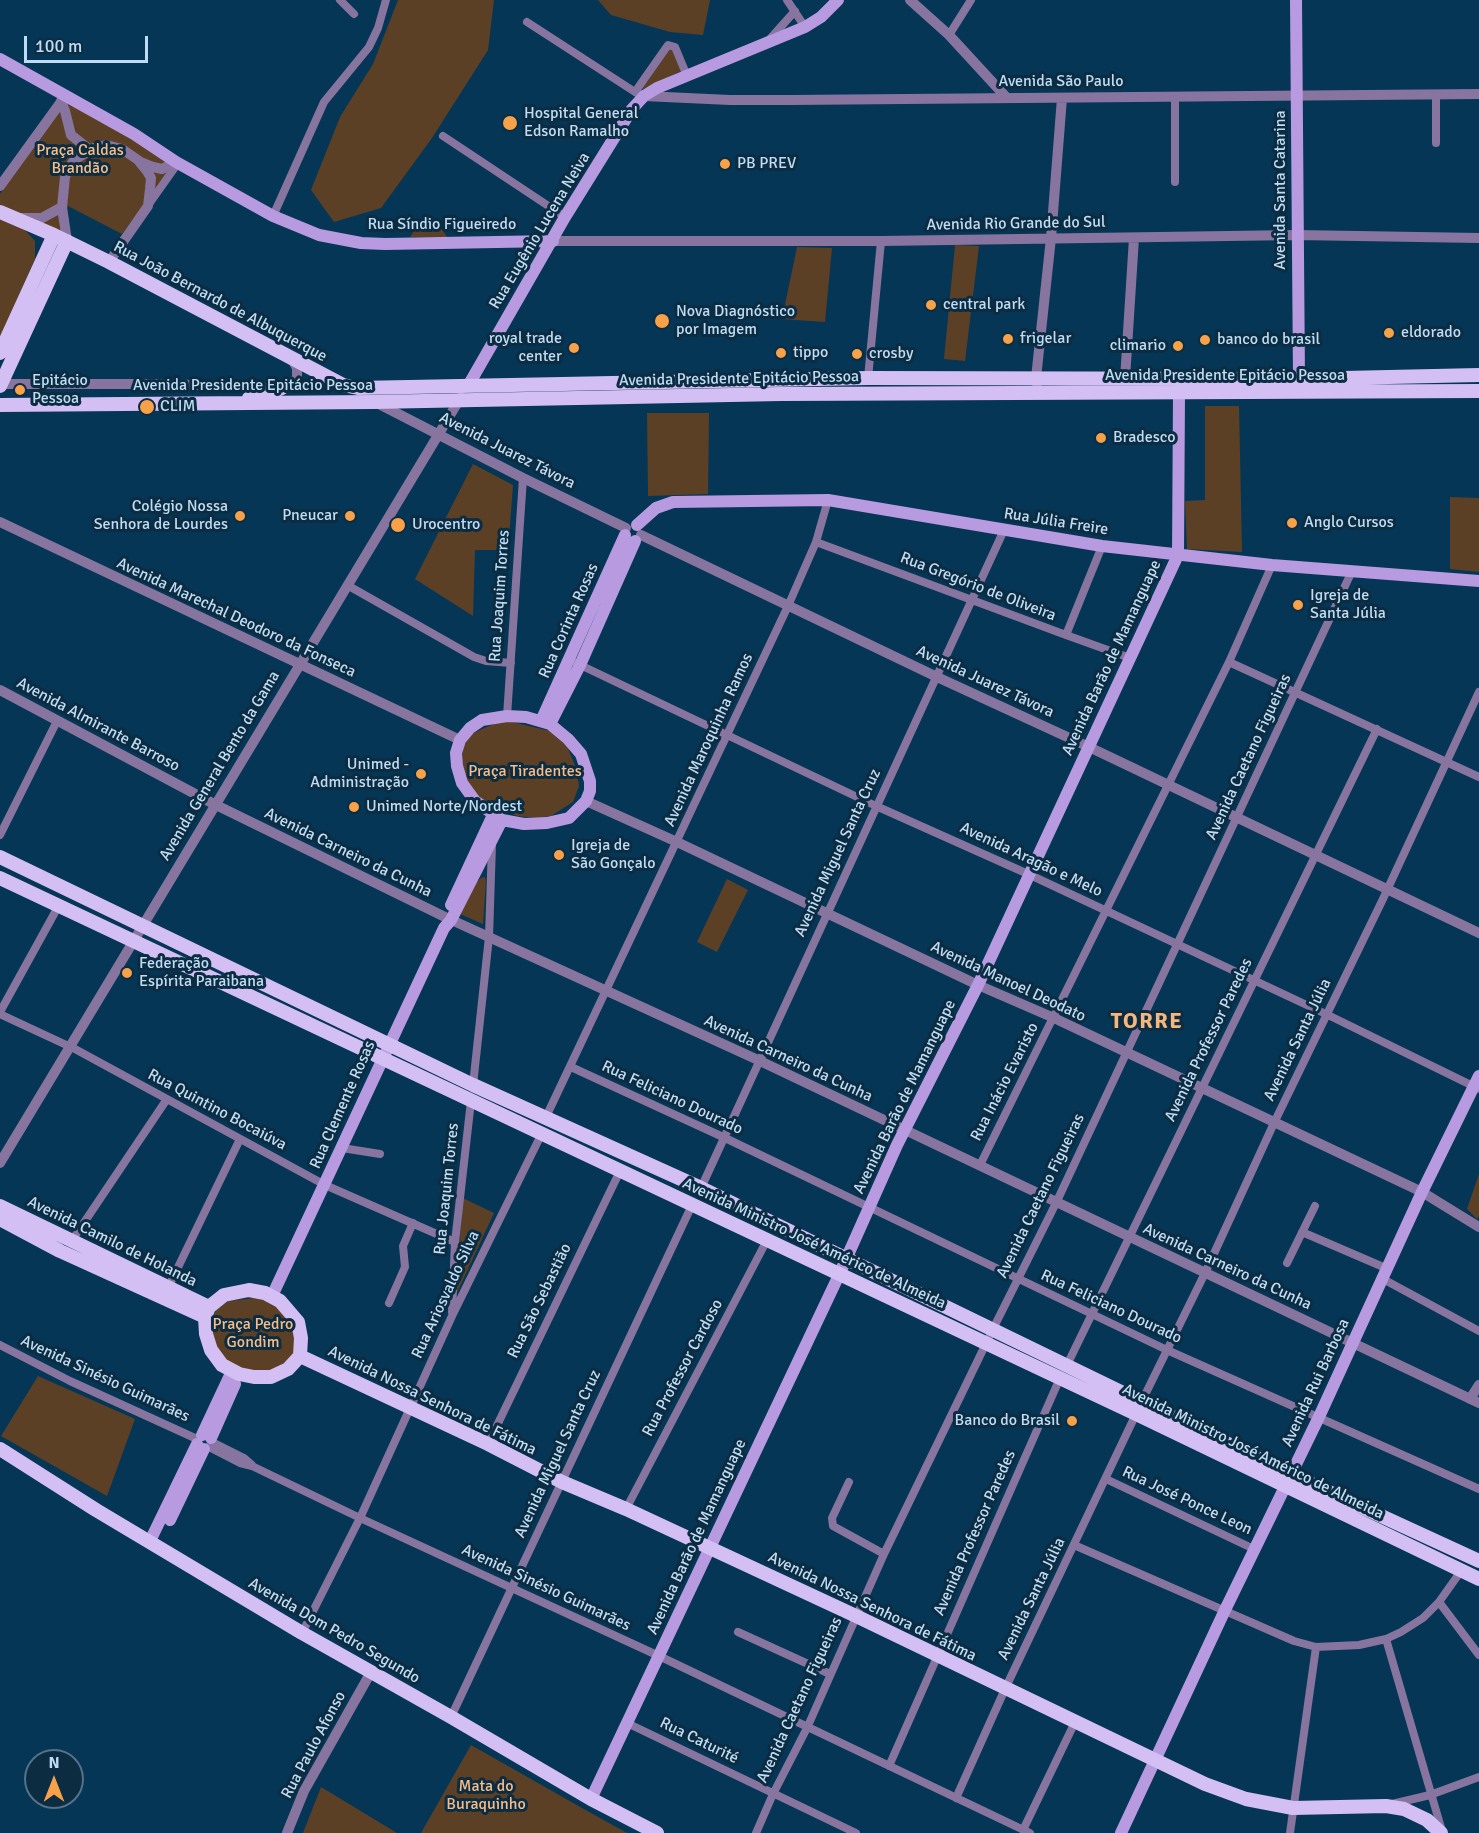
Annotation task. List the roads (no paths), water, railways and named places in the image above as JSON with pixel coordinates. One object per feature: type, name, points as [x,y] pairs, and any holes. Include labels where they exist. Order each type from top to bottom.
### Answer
[{"type":"main road","points":[[639,94],[805,27],[821,17],[838,0]]},
{"type":"main road","name":"Avenida Santa Catarina","points":[[1296,0],[1299,379]]},
{"type":"main road","points":[[0,59],[63,98],[137,136],[177,162]]},
{"type":"main road","name":"Rua Eugênio Lucena Neiva","points":[[468,386],[639,94]]},
{"type":"main road","name":"Rua Síndio Figueiredo","points":[[177,162],[302,233],[385,244],[553,241]]},
{"type":"main road","name":"Rua João Bernardo de Albuquerque","points":[[0,212],[109,262],[343,385],[358,388]]},
{"type":"main road","points":[[0,353],[60,238]]},
{"type":"main road","points":[[0,385],[60,238]]},
{"type":"main road","name":"Avenida Presidente Epitácio Pessoa","points":[[358,388],[868,378],[1299,379],[1479,375]]},
{"type":"main road","points":[[232,403],[282,388]]},
{"type":"main road","name":"Avenida Presidente Epitácio Pessoa","points":[[0,405],[374,402],[781,394],[1479,391]]},
{"type":"main road","name":"Avenida Barão de Mamanguape","points":[[591,1799],[839,1275],[904,1130],[978,985],[1178,555],[1179,393]]},
{"type":"main road","name":"Rua Júlia Freire","points":[[633,533],[656,508],[673,502],[828,500],[1102,546],[1272,565],[1479,581]]},
{"type":"main road","name":"Rua Corinta Rosas","points":[[545,723],[575,663],[633,533]]},
{"type":"main road","points":[[507,716],[545,723],[568,740],[581,754],[590,781],[590,791],[586,801],[569,818],[558,821],[524,824],[497,817],[475,801],[462,783],[456,753],[460,740],[470,728],[482,720],[507,716]]},
{"type":"main road","name":"Rua Clemente Rosas","points":[[447,922],[492,843],[497,817]]},
{"type":"main road","name":"Rua Clemente Rosas","points":[[272,1296],[497,817]]},
{"type":"main road","name":"Avenida Ministro José Américo de Almeida","points":[[0,857],[472,1085],[847,1257],[1142,1401],[1288,1481],[1479,1579]]},
{"type":"main road","name":"Avenida Ministro José Américo de Almeida","points":[[0,878],[1136,1414],[1288,1481],[1478,1558]]},
{"type":"main road","name":"Avenida Rui Barbosa","points":[[1121,1833],[1154,1759],[1318,1419],[1422,1192],[1477,1084]]},
{"type":"main road","name":"Avenida Camilo de Holanda","points":[[0,1206],[168,1288],[207,1312]]},
{"type":"main road","name":"Avenida Camilo de Holanda","points":[[0,1220],[60,1251],[207,1312]]},
{"type":"main road","points":[[240,1291],[256,1291],[272,1296],[286,1307],[298,1322],[301,1338],[300,1356],[288,1369],[271,1377],[254,1377],[222,1365],[211,1350],[206,1334],[207,1312],[224,1295],[240,1291]]},
{"type":"main road","name":"Avenida Nossa Senhora de Fátima","points":[[300,1356],[488,1444],[562,1482],[626,1509],[856,1616],[1205,1784],[1233,1795],[1293,1808],[1386,1806],[1404,1809],[1417,1814],[1442,1833]]},
{"type":"main road","points":[[154,1543],[205,1442],[236,1372]]},
{"type":"main road","name":"Avenida Dom Pedro Segundo","points":[[0,1449],[302,1633],[591,1799],[657,1833]]},
{"type":"street","points":[[340,0],[354,14]]},
{"type":"street","points":[[273,216],[324,102],[369,47],[378,28],[386,0]]},
{"type":"street","points":[[787,0],[805,27]]},
{"type":"street","points":[[910,0],[949,35],[1006,97]]},
{"type":"street","points":[[949,35],[971,0]]},
{"type":"street","points":[[767,43],[795,10]]},
{"type":"street","points":[[527,22],[639,94],[666,46],[675,47],[687,76]]},
{"type":"street","name":"Avenida São Paulo","points":[[639,94],[730,100],[1479,94]]},
{"type":"street","points":[[1436,94],[1436,143]]},
{"type":"street","points":[[1175,97],[1175,182]]},
{"type":"street","points":[[63,98],[70,135],[90,150]]},
{"type":"street","points":[[0,186],[63,98]]},
{"type":"street","points":[[1039,393],[1036,378],[1051,238],[1062,98]]},
{"type":"street","points":[[131,154],[140,147],[137,136],[124,139],[131,154],[150,178],[148,206]]},
{"type":"street","points":[[442,136],[565,217]]},
{"type":"street","points":[[60,238],[65,177],[74,160],[90,150],[106,145],[131,154],[160,169],[177,162]]},
{"type":"street","points":[[109,262],[177,162]]},
{"type":"street","points":[[15,218],[38,219],[62,207]]},
{"type":"street","name":"Avenida Rio Grande do Sul","points":[[553,241],[881,241],[1297,235],[1479,238]]},
{"type":"street","points":[[1125,379],[1134,238]]},
{"type":"street","points":[[868,378],[881,241]]},
{"type":"street","name":"Avenida Presidente Epitácio Pessoa","points":[[0,385],[162,384],[282,388],[297,378],[297,368],[292,359]]},
{"type":"street","name":"Avenida General Bento da Gama","points":[[0,1162],[468,386]]},
{"type":"street","name":"Avenida Juarez Távora","points":[[374,402],[633,533],[1479,933]]},
{"type":"street","name":"Rua Joaquim Torres","points":[[507,716],[523,478]]},
{"type":"street","name":"Avenida Maroquinha Ramos","points":[[545,1119],[788,606],[816,542],[828,500]]},
{"type":"street","name":"Avenida Marechal Deodoro da Fonseca","points":[[0,522],[460,740]]},
{"type":"street","name":"Avenida Miguel Santa Cruz","points":[[700,1188],[1004,530]]},
{"type":"street","name":"Rua Gregório de Oliveira","points":[[816,542],[1131,658]]},
{"type":"street","points":[[1066,635],[1102,546]]},
{"type":"street","name":"Rua Inácio Evaristo","points":[[980,1165],[1228,662],[1272,565]]},
{"type":"street","name":"Avenida Caetano Figueiras","points":[[756,1833],[807,1728],[884,1554],[1057,1201],[1352,571]]},
{"type":"street","points":[[347,585],[474,657],[486,662],[511,663]]},
{"type":"street","points":[[1228,662],[1479,777]]},
{"type":"street","name":"Avenida Aragão e Melo","points":[[575,663],[876,806],[1028,874],[1477,1084]]},
{"type":"street","name":"Avenida Almirante Barroso","points":[[0,690],[214,804]]},
{"type":"street","name":"Avenida Santa Júlia","points":[[1142,1401],[1328,1015],[1479,692]]},
{"type":"street","points":[[0,836],[57,721]]},
{"type":"street","name":"Avenida Professor Paredes","points":[[1067,1365],[1377,729]]},
{"type":"street","name":"Avenida Manoel Deodato","points":[[586,801],[1422,1192],[1479,1227]]},
{"type":"street","name":"Avenida Carneiro da Cunha","points":[[214,804],[447,922],[489,938],[758,1060],[1474,1401]]},
{"type":"street","name":"Rua Clemente Rosas","points":[[489,938],[492,843]]},
{"type":"street","points":[[0,1013],[59,905]]},
{"type":"street","points":[[472,1085],[489,938]]},
{"type":"street","name":"Rua Quintino Bocaiúva","points":[[0,1013],[69,1046],[325,1185],[455,1242]]},
{"type":"street","name":"Rua Feliciano Dourado","points":[[571,1067],[723,1137],[1091,1315],[1318,1419],[1479,1489]]},
{"type":"street","points":[[71,1242],[167,1099]]},
{"type":"street","name":"Rua Joaquim Torres","points":[[452,1316],[455,1242],[471,1101]]},
{"type":"street","name":"Rua Ariosvaldo Silva","points":[[302,1633],[360,1518],[452,1316],[542,1133]]},
{"type":"street","points":[[168,1288],[240,1138]]},
{"type":"street","points":[[342,1148],[380,1154]]},
{"type":"street","name":"Rua São Sebastião","points":[[488,1444],[620,1171]]},
{"type":"street","name":"Avenida Miguel Santa Cruz","points":[[451,1717],[692,1204]]},
{"type":"street","points":[[1287,1263],[1315,1206]]},
{"type":"street","points":[[389,1303],[405,1267],[403,1246],[413,1223]]},
{"type":"street","points":[[1302,1232],[1385,1274],[1479,1331]]},
{"type":"street","name":"Rua Professor Cardoso","points":[[626,1509],[767,1240]]},
{"type":"street","name":"Avenida Sinésio Guimarães","points":[[0,1345],[70,1381],[205,1442],[240,1463],[252,1466],[659,1656],[1027,1831]]},
{"type":"street","name":"Avenida Professor Paredes","points":[[889,1766],[1060,1378]]},
{"type":"street","points":[[1474,1401],[1479,1385]]},
{"type":"street","name":"Avenida Santa Júlia","points":[[956,1798],[1005,1689],[1136,1414]]},
{"type":"street","name":"Rua José Ponce Leon","points":[[1106,1479],[1256,1550]]},
{"type":"street","points":[[849,1482],[832,1518],[833,1526],[884,1554]]},
{"type":"street","points":[[1074,1545],[1294,1641],[1316,1647],[1339,1647],[1386,1639],[1413,1625],[1439,1602],[1461,1571]]},
{"type":"street","points":[[1439,1602],[1479,1655]]},
{"type":"street","points":[[738,1632],[830,1674]]},
{"type":"street","points":[[1386,1639],[1442,1833]]},
{"type":"street","points":[[1290,1833],[1316,1647]]},
{"type":"street","name":"Rua Paulo Afonso","points":[[287,1833],[304,1791],[371,1672]]},
{"type":"street","points":[[1027,1831],[1075,1722]]},
{"type":"street","name":"Rua Caturité","points":[[627,1723],[856,1833]]},
{"type":"street","points":[[1386,1806],[1430,1795],[1479,1777]]},
{"type":"place","name":"Hospital General Edson Ramalho","points":[[510,123]]},
{"type":"place","name":"PB PREV","points":[[725,164]]},
{"type":"place","name":"central park","points":[[931,305]]},
{"type":"place","name":"Nova Diagnóstico por Imagem","points":[[662,321]]},
{"type":"place","name":"eldorado","points":[[1389,333]]},
{"type":"place","name":"frigelar","points":[[1008,339]]},
{"type":"place","name":"banco do brasil","points":[[1205,340]]},
{"type":"place","name":"climario","points":[[1178,346]]},
{"type":"place","name":"royal trade center","points":[[574,348]]},
{"type":"place","name":"tippo","points":[[781,353]]},
{"type":"place","name":"crosby","points":[[857,354]]},
{"type":"place","name":"Epitácio Pessoa","points":[[20,390]]},
{"type":"place","name":"CLIM","points":[[147,407]]},
{"type":"place","name":"Bradesco","points":[[1101,438]]},
{"type":"place","name":"Colégio Nossa Senhora de Lourdes","points":[[240,516]]},
{"type":"place","name":"Pneucar","points":[[350,516]]},
{"type":"place","name":"Anglo Cursos","points":[[1292,523]]},
{"type":"place","name":"Urocentro","points":[[398,525]]},
{"type":"place","name":"Igreja de Santa Júlia","points":[[1298,605]]},
{"type":"place","name":"Unimed - Administração","points":[[421,774]]},
{"type":"place","name":"Unimed Norte/Nordest","points":[[354,807]]},
{"type":"place","name":"Igreja de São Gonçalo","points":[[559,855]]},
{"type":"place","name":"Federação Espírita Paraibana","points":[[127,973]]},
{"type":"place","name":"Banco do Brasil","points":[[1072,1421]]},
{"type":"district","name":"TORRE","points":[[1147,1022]]},
{"type":"park label","name":"Praça Caldas Brandão","points":[[80,160]]},
{"type":"park label","name":"Praça Tiradentes","points":[[525,772]]},
{"type":"park label","name":"Praça Pedro Gondim","points":[[253,1334]]},
{"type":"park label","name":"Mata do Buraquinho","points":[[486,1796]]}]
